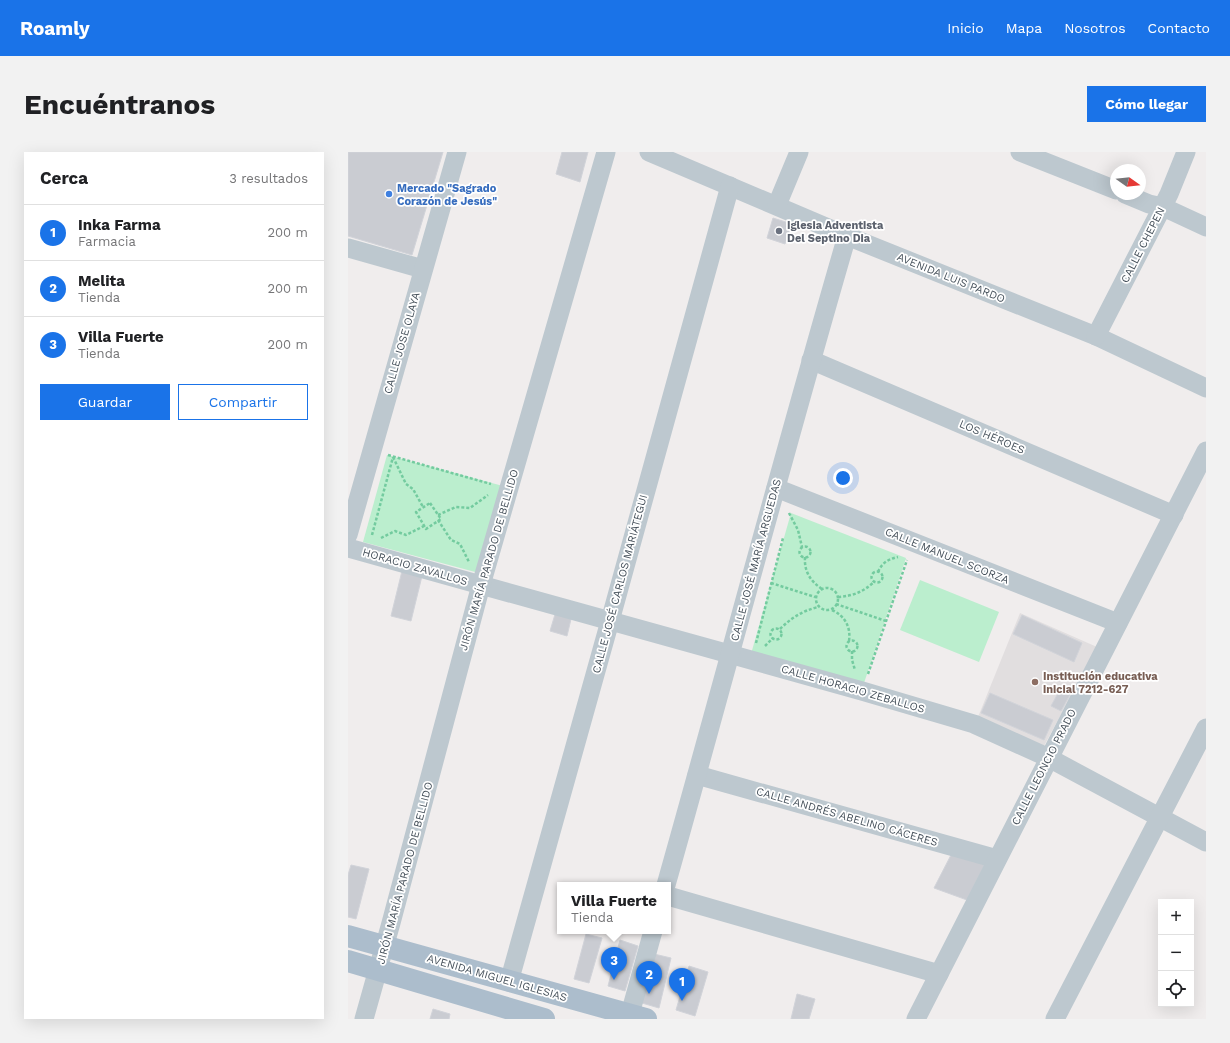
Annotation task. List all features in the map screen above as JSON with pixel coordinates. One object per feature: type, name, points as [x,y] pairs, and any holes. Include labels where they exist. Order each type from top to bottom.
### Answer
[{"type":"main road","name":"AVENIDA MIGUEL IGLESIAS","points":[[348,936],[638,1017]]},
{"type":"main road","points":[[348,961],[544,1019]]},
{"type":"street","name":"CALLE JOSE OLAYA","points":[[348,535],[457,152]]},
{"type":"street","name":"JIRÓN MARÍA PARADO DE BELLIDO","points":[[364,1019],[482,585],[504,488],[606,152]]},
{"type":"street","name":"AVENIDA LUIS PARDO","points":[[649,152],[847,236],[1096,336],[1206,388]]},
{"type":"street","points":[[777,205],[799,152]]},
{"type":"street","points":[[1020,152],[1110,188]]},
{"type":"street","name":"CALLE CHEPEN","points":[[1096,336],[1163,207],[1186,152]]},
{"type":"street","name":"CALLE JOSÉ CARLOS MARIÁTEGUI","points":[[509,982],[730,186]]},
{"type":"street","points":[[1139,200],[1163,207],[1206,227]]},
{"type":"street","name":"CALLE JOSÉ MARÍA ARGUEDAS","points":[[667,882],[698,775],[811,360],[847,236]]},
{"type":"street","points":[[348,248],[423,268]]},
{"type":"street","name":"LOS HÉROES","points":[[811,360],[1174,514]]},
{"type":"street","name":"CALLE LEONCIO PRADO","points":[[916,1019],[1206,451]]},
{"type":"street","name":"CALLE MANUEL SCORZA","points":[[776,488],[1118,623]]},
{"type":"street","name":"HORACIO ZAVALLOS","points":[[348,548],[482,585]]},
{"type":"street","name":"CALLE HORACIO ZEBALLOS","points":[[482,585],[862,691],[974,724],[1048,758],[1206,842]]},
{"type":"street","points":[[1055,1019],[1206,728]]},
{"type":"street","name":"CALLE ANDRÉS ABELINO CÁCERES","points":[[698,775],[997,859]]},
{"type":"street","points":[[671,897],[939,974]]},
{"type":"street","points":[[638,1017],[653,934]]},
{"type":"path","points":[[372,451],[504,488]]},
{"type":"path","points":[[393,457],[406,484],[413,489],[423,507]]},
{"type":"path","points":[[371,537],[393,457]]},
{"type":"path","points":[[438,515],[456,507],[470,508],[504,488]]},
{"type":"path","points":[[776,488],[798,530],[802,547],[800,553],[805,557]]},
{"type":"path","points":[[438,520],[426,529],[416,512],[430,503],[440,519],[438,520],[451,540],[460,544],[482,585]]},
{"type":"path","points":[[789,514],[796,517]]},
{"type":"path","points":[[787,522],[789,514]]},
{"type":"path","points":[[376,541],[395,530],[406,535],[424,526]]},
{"type":"path","points":[[756,645],[783,537]]},
{"type":"path","points":[[862,691],[913,542]]},
{"type":"path","points":[[802,547],[808,547],[810,550],[810,554],[805,557],[804,563],[808,575],[811,581],[822,589]]},
{"type":"path","points":[[891,554],[907,561]]},
{"type":"path","points":[[874,582],[872,575],[878,572],[884,562],[891,558],[898,557]]},
{"type":"path","points":[[838,597],[848,597],[863,591],[874,582],[877,583],[883,576],[878,572]]},
{"type":"path","points":[[772,583],[815,597]]},
{"type":"path","points":[[832,610],[838,597],[836,592],[832,589],[822,589],[815,597],[818,607],[822,610],[832,610],[838,613],[847,623],[850,635],[847,644],[849,650],[855,650],[858,644],[856,641],[849,641]]},
{"type":"path","points":[[836,604],[886,621]]},
{"type":"path","points":[[780,630],[776,628],[773,629],[771,635],[776,640],[779,638],[781,632],[780,630],[789,620],[800,613],[818,607]]},
{"type":"shaded area","name":"Institución educativa inicial 7212-627","points":[[1020,613],[1097,647],[1044,746],[978,717]]},
{"type":"green space","points":[[387,455],[503,486],[479,573],[363,542]]},
{"type":"green space","points":[[791,513],[906,558],[863,686],[751,654]]},
{"type":"green space","points":[[920,580],[999,612],[979,662],[900,630]]},
{"type":"building","name":"Mercado \"Sagrado Corazón de Jesús\"","points":[[348,152],[443,152],[412,255],[348,236]]},
{"type":"building","points":[[562,152],[588,152],[580,182],[556,174]]},
{"type":"building","name":"Iglesia Adventista Del Septino Dia","points":[[773,218],[792,224],[785,244],[767,238]]},
{"type":"building","points":[[402,571],[422,576],[411,621],[391,616]]},
{"type":"building","points":[[556,611],[572,615],[567,636],[550,631]]},
{"type":"building","points":[[1022,615],[1082,643],[1074,662],[1013,634]]},
{"type":"building","points":[[1063,684],[1073,689],[1061,711],[1051,706]]},
{"type":"building","points":[[990,693],[1053,720],[1044,740],[981,713]]},
{"type":"building","points":[[951,855],[985,864],[967,900],[934,888]]},
{"type":"building","points":[[351,865],[369,869],[356,919],[348,917],[348,875]]},
{"type":"building","points":[[586,934],[602,938],[589,983],[574,979]]},
{"type":"building","points":[[620,940],[638,946],[625,991],[608,986]]},
{"type":"building","points":[[654,954],[671,958],[659,1008],[642,1003]]},
{"type":"building","points":[[689,966],[708,972],[695,1016],[676,1010]]},
{"type":"building","points":[[797,994],[815,999],[809,1019],[791,1019]]},
{"type":"building","points":[[433,1009],[450,1014],[449,1019],[430,1019]]},
{"type":"place","name":"Mercado \"Sagrado Corazón de Jesús\"","points":[[389,194]]},
{"type":"place","name":"Iglesia Adventista Del Septino Dia","points":[[779,231]]},
{"type":"place","name":"Institución educativa inicial 7212-627","points":[[1035,682]]},
{"type":"place","name":"Villa Fuerte","points":[[614,980]]},
{"type":"place","name":"Melita","points":[[649,994]]},
{"type":"place","name":"Inka Farma","points":[[682,1001]]}]
